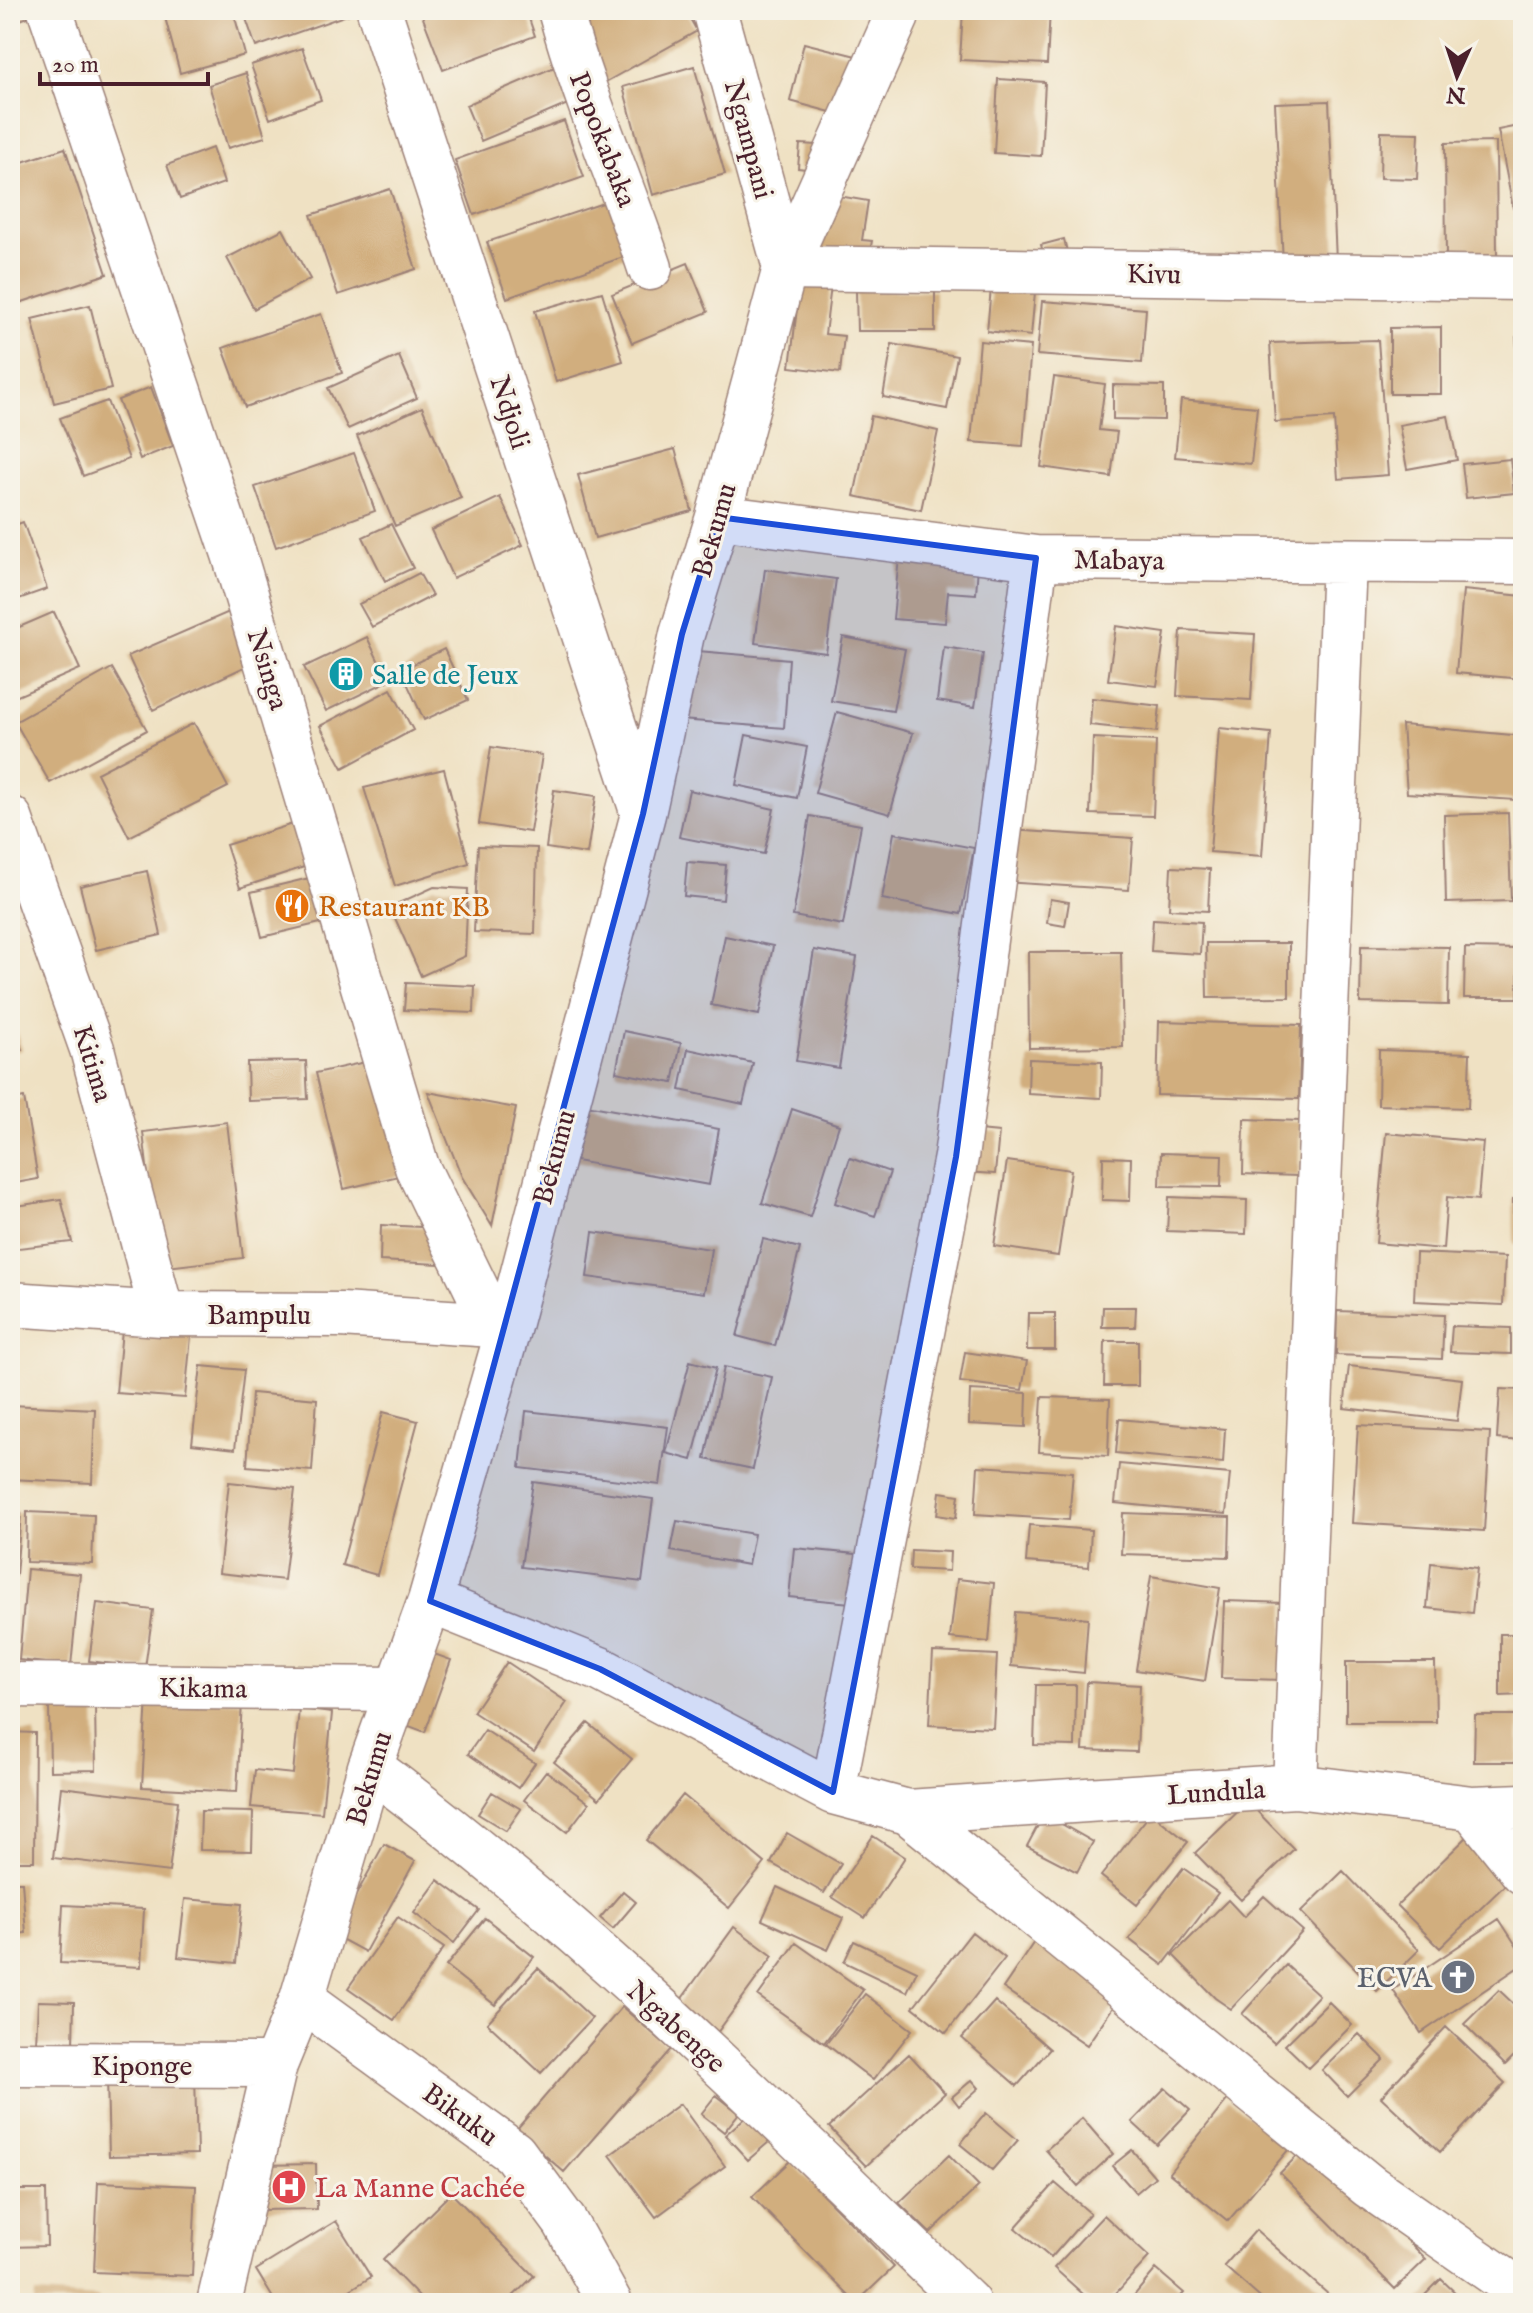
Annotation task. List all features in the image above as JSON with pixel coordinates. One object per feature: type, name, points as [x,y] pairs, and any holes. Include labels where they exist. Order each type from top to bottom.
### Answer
[{"type":"street","name":"Nsinga","points":[[50,10],[234,554],[417,1167],[501,1326]]},
{"type":"street","name":"Ndjoli","points":[[379,10],[643,814]]},
{"type":"street","name":"Popokabaka","points":[[560,10],[581,86],[617,168],[650,268]]},
{"type":"street","name":"Ngampani","points":[[714,10],[785,268]]},
{"type":"street","name":"Bekumu","points":[[219,2303],[275,2065],[302,1999],[370,1767],[430,1601],[501,1326],[643,814],[682,634],[718,517],[785,268],[897,16]]},
{"type":"street","name":"Kivu","points":[[785,268],[1523,278]]},
{"type":"street","name":"Mabaya","points":[[718,517],[1036,558],[1523,562]]},
{"type":"street","points":[[833,1792],[956,1157],[1036,558]]},
{"type":"street","points":[[1295,1786],[1344,561]]},
{"type":"street","name":"Kitima","points":[[10,818],[92,1049],[162,1314]]},
{"type":"street","name":"Bampulu","points":[[10,1304],[162,1314],[341,1315],[501,1326]]},
{"type":"street","points":[[430,1601],[600,1669],[833,1792],[908,1812],[1369,2186],[1523,2293]]},
{"type":"street","name":"Kikama","points":[[10,1685],[396,1689]]},
{"type":"street","name":"Ngabenge","points":[[370,1767],[471,1841],[749,2091],[968,2303]]},
{"type":"street","name":"Lundula","points":[[908,1812],[1295,1786],[1472,1808],[1523,1806]]},
{"type":"street","points":[[1472,1808],[1523,1872]]},
{"type":"street","name":"Bikuku","points":[[302,1999],[514,2153],[565,2222],[610,2303]]},
{"type":"street","name":"Kiponge","points":[[10,2064],[275,2065]]},
{"type":"highlighted area","points":[[718,517],[1036,558],[956,1157],[833,1792],[600,1669],[430,1601],[643,814],[682,634]]},
{"type":"building","points":[[10,10],[25,10],[28,17],[10,24]]},
{"type":"building","points":[[163,10],[233,10],[245,55],[180,73]]},
{"type":"building","points":[[243,10],[348,10],[350,14],[256,47]]},
{"type":"building","points":[[420,10],[526,10],[535,36],[443,70]]},
{"type":"building","points":[[613,10],[685,10],[697,31],[602,84],[573,32]]},
{"type":"building","points":[[963,10],[1050,10],[1047,64],[960,60]]},
{"type":"building","points":[[804,43],[860,57],[845,116],[790,101]]},
{"type":"building","points":[[302,48],[321,100],[270,119],[251,65]]},
{"type":"building","points":[[559,65],[575,101],[481,141],[466,105]]},
{"type":"building","points":[[694,66],[725,174],[653,195],[623,87]]},
{"type":"building","points":[[246,73],[265,137],[228,148],[209,85]]},
{"type":"building","points":[[998,79],[1045,82],[1041,156],[994,153]]},
{"type":"building","points":[[1329,101],[1336,261],[1283,263],[1275,103]]},
{"type":"building","points":[[564,121],[584,177],[474,215],[455,160]]},
{"type":"building","points":[[1523,125],[1523,206],[1513,208],[1498,130]]},
{"type":"building","points":[[1381,132],[1419,133],[1417,179],[1380,178]]},
{"type":"building","points":[[1496,142],[1497,261],[1446,261],[1445,143]]},
{"type":"building","points":[[800,144],[816,145],[815,170],[798,168]]},
{"type":"building","points":[[65,148],[107,274],[10,306],[10,166]]},
{"type":"building","points":[[212,148],[224,183],[180,199],[167,165]]},
{"type":"building","points":[[390,189],[416,269],[338,295],[311,215]]},
{"type":"building","points":[[827,194],[868,201],[862,240],[872,241],[868,261],[816,252]]},
{"type":"building","points":[[612,200],[632,254],[507,298],[487,242]]},
{"type":"building","points":[[283,229],[310,279],[254,309],[227,258]]},
{"type":"building","points":[[1064,239],[1070,264],[1048,269],[1041,245]]},
{"type":"building","points":[[688,263],[708,312],[632,343],[612,294]]},
{"type":"building","points":[[800,283],[831,286],[825,334],[844,336],[840,373],[790,367]]},
{"type":"building","points":[[991,288],[1035,292],[1031,336],[987,331]]},
{"type":"building","points":[[856,291],[935,291],[935,331],[857,331]]},
{"type":"building","points":[[602,292],[623,361],[556,382],[535,311]]},
{"type":"building","points":[[1042,301],[1146,309],[1142,363],[1037,355]]},
{"type":"building","points":[[90,305],[111,389],[54,403],[32,319]]},
{"type":"building","points":[[321,314],[342,373],[245,407],[223,348]]},
{"type":"building","points":[[1441,327],[1441,394],[1390,394],[1390,328]]},
{"type":"building","points":[[1523,336],[1523,393],[1521,393],[1516,337]]},
{"type":"building","points":[[1378,340],[1388,475],[1338,479],[1334,418],[1275,422],[1270,343]]},
{"type":"building","points":[[980,341],[1031,346],[1023,446],[971,442]]},
{"type":"building","points":[[892,344],[957,356],[947,409],[883,397]]},
{"type":"building","points":[[399,356],[417,398],[348,429],[328,388]]},
{"type":"building","points":[[1054,377],[1105,384],[1099,430],[1117,432],[1111,477],[1041,467]]},
{"type":"building","points":[[1113,385],[1164,386],[1164,420],[1113,419]]},
{"type":"building","points":[[151,387],[173,446],[140,459],[118,400]]},
{"type":"building","points":[[1181,400],[1257,407],[1251,464],[1175,457]]},
{"type":"building","points":[[107,401],[129,459],[83,476],[60,418]]},
{"type":"building","points":[[422,407],[461,498],[395,526],[357,436]]},
{"type":"building","points":[[871,416],[938,431],[921,510],[854,496]]},
{"type":"building","points":[[1448,416],[1457,460],[1407,469],[1399,425]]},
{"type":"building","points":[[675,449],[692,511],[595,538],[578,475]]},
{"type":"building","points":[[354,453],[375,511],[276,547],[255,487]]},
{"type":"building","points":[[1510,459],[1514,493],[1466,498],[1462,464]]},
{"type":"building","points":[[500,497],[523,545],[453,578],[431,530]]},
{"type":"building","points":[[23,522],[47,589],[10,602],[10,527]]},
{"type":"building","points":[[391,524],[413,568],[385,581],[363,537]]},
{"type":"building","points":[[899,557],[978,565],[976,594],[948,592],[945,623],[893,619]]},
{"type":"building","points":[[765,569],[836,579],[826,653],[755,643]]},
{"type":"building","points":[[419,573],[432,596],[372,627],[359,604]]},
{"type":"building","points":[[1463,590],[1523,596],[1523,679],[1456,673]]},
{"type":"building","points":[[54,612],[80,669],[13,698],[10,691],[10,631]]},
{"type":"building","points":[[229,612],[251,664],[153,710],[128,656]]},
{"type":"building","points":[[1116,626],[1165,633],[1157,686],[1108,680]]},
{"type":"building","points":[[1181,630],[1255,634],[1251,700],[1177,696]]},
{"type":"building","name":"Salle de Jeux","points":[[367,637],[388,681],[326,711],[304,667]]},
{"type":"building","points":[[843,637],[905,649],[893,711],[831,701]]},
{"type":"building","points":[[944,647],[983,653],[975,707],[937,701]]},
{"type":"building","points":[[444,649],[468,700],[424,720],[401,670]]},
{"type":"building","points":[[686,650],[789,659],[784,728],[681,720]]},
{"type":"building","points":[[112,668],[147,730],[50,783],[15,722]]},
{"type":"building","points":[[391,689],[413,730],[343,768],[320,726]]},
{"type":"building","points":[[1092,698],[1160,706],[1157,732],[1090,725]]},
{"type":"building","points":[[837,712],[913,733],[890,814],[815,793]]},
{"type":"building","points":[[194,723],[228,787],[129,837],[97,773]]},
{"type":"building","points":[[1402,725],[1523,736],[1523,766],[1516,800],[1407,793]]},
{"type":"building","points":[[1219,728],[1271,733],[1262,856],[1210,852]]},
{"type":"building","points":[[746,735],[807,747],[797,798],[736,785]]},
{"type":"building","points":[[1093,738],[1156,741],[1153,816],[1090,814]]},
{"type":"building","points":[[491,747],[542,755],[530,832],[479,824]]},
{"type":"building","points":[[444,769],[469,863],[395,886],[364,788]]},
{"type":"building","points":[[554,790],[596,796],[587,854],[546,848]]},
{"type":"building","points":[[689,790],[774,809],[764,854],[679,837]]},
{"type":"building","points":[[1508,813],[1511,901],[1446,903],[1444,815]]},
{"type":"building","points":[[810,816],[861,825],[843,925],[793,916]]},
{"type":"building","points":[[302,821],[316,863],[240,888],[226,845]]},
{"type":"building","points":[[1009,830],[1133,838],[1129,890],[1005,882]]},
{"type":"building","points":[[894,833],[974,848],[961,914],[882,899]]},
{"type":"building","points":[[478,846],[537,848],[535,934],[474,932]]},
{"type":"building","points":[[687,862],[726,865],[723,900],[684,896]]},
{"type":"building","points":[[1171,867],[1210,869],[1208,911],[1169,909]]},
{"type":"building","points":[[147,871],[161,935],[96,950],[80,886]]},
{"type":"building","name":"Restaurant KB","points":[[322,875],[333,920],[262,937],[251,892]]},
{"type":"building","points":[[434,887],[468,889],[465,956],[421,976],[390,907]]},
{"type":"building","points":[[1050,899],[1069,902],[1065,926],[1047,923]]},
{"type":"building","points":[[1153,919],[1202,922],[1200,954],[1151,951]]},
{"type":"building","points":[[725,936],[773,946],[759,1015],[711,1005]]},
{"type":"building","points":[[1206,943],[1289,943],[1289,997],[1207,998]]},
{"type":"building","points":[[1361,946],[1449,947],[1448,1005],[1360,1003]]},
{"type":"building","points":[[1465,948],[1519,949],[1518,998],[1464,998]]},
{"type":"building","points":[[814,950],[857,957],[839,1068],[796,1061]]},
{"type":"building","points":[[1028,952],[1121,952],[1123,1047],[1029,1048]]},
{"type":"building","points":[[406,983],[475,986],[474,1013],[404,1010]]},
{"type":"building","points":[[10,1011],[22,1050],[10,1053]]},
{"type":"building","points":[[1159,1021],[1301,1025],[1299,1099],[1157,1095]]},
{"type":"building","points":[[624,1031],[681,1043],[673,1083],[616,1072]]},
{"type":"building","points":[[688,1049],[753,1063],[743,1104],[680,1090]]},
{"type":"building","points":[[1379,1050],[1470,1053],[1468,1108],[1378,1105]]},
{"type":"building","points":[[379,1059],[407,1174],[344,1189],[316,1073]]},
{"type":"building","points":[[1029,1059],[1102,1062],[1101,1098],[1028,1094]]},
{"type":"building","points":[[306,1061],[308,1099],[248,1101],[247,1062]]},
{"type":"building","points":[[428,1092],[516,1108],[492,1226],[462,1177]]},
{"type":"building","points":[[24,1098],[38,1179],[10,1184],[10,1101]]},
{"type":"building","points":[[586,1105],[719,1129],[709,1185],[576,1161]]},
{"type":"building","points":[[792,1109],[839,1125],[810,1217],[762,1203]]},
{"type":"building","points":[[1244,1119],[1300,1121],[1298,1176],[1243,1174]]},
{"type":"building","points":[[227,1122],[243,1258],[159,1268],[143,1132]]},
{"type":"building","points":[[968,1129],[999,1132],[995,1174],[965,1172]]},
{"type":"building","points":[[1386,1133],[1483,1142],[1478,1200],[1447,1197],[1443,1249],[1376,1243]]},
{"type":"building","points":[[1161,1153],[1222,1155],[1221,1187],[1160,1186]]},
{"type":"building","points":[[1103,1157],[1131,1158],[1130,1201],[1102,1200]]},
{"type":"building","points":[[850,1158],[890,1172],[875,1216],[835,1203]]},
{"type":"building","points":[[1007,1161],[1071,1170],[1058,1256],[994,1246]]},
{"type":"building","points":[[1169,1197],[1247,1200],[1246,1234],[1167,1231]]},
{"type":"building","points":[[1523,1198],[1523,1244],[1514,1244],[1513,1199]]},
{"type":"building","points":[[61,1199],[72,1242],[10,1249],[10,1207]]},
{"type":"building","points":[[381,1225],[441,1228],[439,1264],[380,1261]]},
{"type":"building","points":[[593,1232],[711,1249],[704,1293],[587,1277]]},
{"type":"building","points":[[763,1239],[800,1248],[775,1346],[737,1336]]},
{"type":"building","points":[[1416,1253],[1505,1257],[1503,1305],[1414,1301]]},
{"type":"building","points":[[1103,1307],[1136,1307],[1135,1327],[1102,1327]]},
{"type":"building","points":[[1337,1311],[1444,1315],[1442,1359],[1336,1355]]},
{"type":"building","points":[[1028,1313],[1055,1313],[1055,1350],[1027,1350]]},
{"type":"building","points":[[123,1320],[192,1326],[185,1398],[116,1393]]},
{"type":"building","points":[[1452,1326],[1511,1328],[1511,1354],[1450,1352]]},
{"type":"building","points":[[1105,1341],[1138,1341],[1138,1386],[1104,1386]]},
{"type":"building","points":[[965,1352],[1027,1361],[1022,1390],[960,1382]]},
{"type":"building","points":[[690,1361],[716,1368],[692,1460],[666,1453]]},
{"type":"building","points":[[201,1366],[244,1370],[235,1449],[192,1444]]},
{"type":"building","points":[[1349,1366],[1462,1379],[1457,1421],[1344,1408]]},
{"type":"building","points":[[724,1367],[772,1377],[753,1469],[705,1459]]},
{"type":"building","points":[[1500,1389],[1523,1390],[1523,1441],[1497,1439]]},
{"type":"building","points":[[970,1390],[1027,1393],[1026,1427],[969,1424]]},
{"type":"building","points":[[252,1393],[317,1399],[312,1471],[247,1466]]},
{"type":"building","points":[[1042,1397],[1110,1399],[1108,1456],[1039,1452]]},
{"type":"building","points":[[10,1405],[95,1409],[92,1483],[10,1479]]},
{"type":"building","points":[[526,1411],[668,1427],[660,1485],[520,1468]]},
{"type":"building","points":[[383,1412],[418,1421],[377,1575],[342,1565]]},
{"type":"building","points":[[1119,1419],[1225,1429],[1223,1463],[1116,1453]]},
{"type":"building","points":[[1358,1425],[1490,1432],[1484,1531],[1352,1523]]},
{"type":"building","points":[[1119,1464],[1230,1474],[1226,1514],[1115,1503]]},
{"type":"building","points":[[978,1466],[1073,1472],[1069,1520],[975,1514]]},
{"type":"building","points":[[229,1482],[295,1489],[284,1580],[219,1573]]},
{"type":"building","points":[[533,1482],[653,1499],[642,1582],[521,1567]]},
{"type":"building","points":[[940,1492],[959,1495],[956,1518],[937,1515]]},
{"type":"building","points":[[10,1512],[21,1513],[16,1575],[10,1575]]},
{"type":"building","points":[[27,1512],[94,1515],[92,1564],[26,1562]]},
{"type":"building","points":[[1123,1513],[1230,1517],[1229,1557],[1121,1554]]},
{"type":"building","points":[[677,1521],[754,1534],[748,1565],[671,1551]]},
{"type":"building","points":[[1029,1525],[1091,1530],[1089,1567],[1026,1562]]},
{"type":"building","points":[[794,1548],[866,1555],[861,1604],[789,1597]]},
{"type":"building","points":[[911,1550],[950,1552],[949,1571],[910,1569]]},
{"type":"building","points":[[1431,1563],[1477,1568],[1472,1613],[1427,1608]]},
{"type":"building","points":[[27,1569],[80,1574],[71,1666],[19,1660]]},
{"type":"building","points":[[1151,1576],[1220,1588],[1205,1681],[1136,1670]]},
{"type":"building","points":[[957,1579],[994,1583],[989,1642],[950,1638]]},
{"type":"building","points":[[1224,1601],[1285,1603],[1282,1680],[1221,1678]]},
{"type":"building","points":[[97,1603],[153,1610],[145,1668],[89,1661]]},
{"type":"building","points":[[1015,1612],[1088,1618],[1084,1673],[1011,1666]]},
{"type":"building","points":[[1500,1634],[1523,1634],[1523,1695],[1500,1696]]},
{"type":"building","points":[[426,1651],[451,1660],[425,1732],[401,1723]]},
{"type":"building","points":[[933,1652],[997,1655],[993,1728],[929,1725]]},
{"type":"building","points":[[507,1662],[567,1702],[534,1752],[473,1712]]},
{"type":"building","points":[[1346,1662],[1435,1662],[1436,1722],[1346,1722]]},
{"type":"building","points":[[1087,1682],[1140,1685],[1137,1752],[1083,1750]]},
{"type":"building","points":[[1036,1685],[1076,1685],[1075,1746],[1034,1745]]},
{"type":"building","points":[[147,1697],[242,1702],[237,1792],[142,1787]]},
{"type":"building","points":[[95,1703],[96,1770],[50,1771],[49,1705]]},
{"type":"building","points":[[299,1709],[332,1713],[322,1813],[251,1807],[255,1770],[293,1774]]},
{"type":"building","points":[[1475,1715],[1519,1715],[1518,1762],[1474,1762]]},
{"type":"building","points":[[588,1723],[632,1759],[599,1799],[554,1762]]},
{"type":"building","points":[[485,1730],[535,1763],[518,1788],[468,1754]]},
{"type":"building","points":[[10,1732],[35,1733],[34,1861],[10,1861]]},
{"type":"building","points":[[546,1771],[589,1803],[567,1832],[524,1800]]},
{"type":"building","points":[[61,1787],[178,1801],[169,1872],[53,1858]]},
{"type":"building","points":[[492,1792],[521,1809],[506,1831],[478,1814]]},
{"type":"building","points":[[683,1795],[765,1863],[729,1908],[646,1840]]},
{"type":"building","points":[[1248,1802],[1294,1849],[1241,1900],[1195,1853]]},
{"type":"building","points":[[201,1811],[253,1812],[252,1851],[200,1850]]},
{"type":"building","points":[[1151,1813],[1188,1842],[1137,1905],[1101,1876]]},
{"type":"building","points":[[1044,1814],[1093,1842],[1077,1872],[1027,1846]]},
{"type":"building","points":[[787,1833],[841,1864],[824,1893],[771,1863]]},
{"type":"building","points":[[873,1836],[905,1857],[865,1918],[832,1897]]},
{"type":"building","points":[[1468,1836],[1511,1879],[1440,1948],[1397,1905]]},
{"type":"building","points":[[384,1844],[415,1861],[365,1952],[334,1935]]},
{"type":"building","points":[[1183,1868],[1218,1893],[1163,1965],[1129,1939]]},
{"type":"building","points":[[1343,1871],[1419,1950],[1377,1991],[1301,1912]]},
{"type":"building","points":[[438,1880],[479,1910],[454,1943],[414,1913]]},
{"type":"building","points":[[10,1882],[22,1882],[26,1933],[10,1934]]},
{"type":"building","points":[[777,1887],[843,1918],[828,1950],[762,1920]]},
{"type":"building","points":[[623,1891],[636,1902],[613,1929],[600,1918]]},
{"type":"building","points":[[1264,1896],[1303,1931],[1231,2009],[1215,1998],[1173,1955],[1228,1900],[1244,1917]]},
{"type":"building","points":[[185,1899],[242,1904],[236,1963],[178,1957]]},
{"type":"building","points":[[63,1905],[144,1909],[141,1967],[60,1963]]},
{"type":"building","points":[[398,1917],[444,1948],[394,2020],[348,1988]]},
{"type":"building","points":[[485,1918],[534,1957],[495,2005],[446,1966]]},
{"type":"building","name":"ECVA","points":[[1499,1919],[1523,1956],[1523,1964],[1421,2033],[1393,1990]]},
{"type":"building","points":[[734,1927],[773,1956],[714,2037],[675,2008]]},
{"type":"building","points":[[972,1932],[1005,1958],[946,2033],[913,2007]]},
{"type":"building","points":[[1036,1939],[1120,1997],[1087,2045],[1003,1988]]},
{"type":"building","points":[[854,1941],[917,1971],[907,1992],[844,1962]]},
{"type":"building","points":[[796,1943],[863,1990],[824,2043],[758,1996]]},
{"type":"building","points":[[1286,1965],[1319,1995],[1274,2043],[1242,2014]]},
{"type":"building","points":[[538,1968],[592,2018],[541,2073],[487,2023]]},
{"type":"building","points":[[1499,1990],[1523,2013],[1523,2047],[1505,2065],[1464,2024]]},
{"type":"building","points":[[865,1994],[912,2030],[873,2080],[826,2044]]},
{"type":"building","points":[[38,2001],[74,2002],[73,2046],[36,2045]]},
{"type":"building","points":[[995,2001],[1050,2049],[1017,2086],[962,2038]]},
{"type":"building","points":[[1329,2002],[1352,2025],[1309,2068],[1285,2045]]},
{"type":"building","points":[[622,2007],[671,2049],[564,2172],[516,2130]]},
{"type":"building","points":[[1446,2027],[1505,2083],[1440,2152],[1381,2097]]},
{"type":"building","points":[[1359,2034],[1384,2059],[1347,2096],[1322,2070]]},
{"type":"building","points":[[909,2054],[945,2093],[866,2166],[829,2127]]},
{"type":"building","points":[[195,2075],[197,2154],[109,2156],[107,2077]]},
{"type":"building","points":[[972,2080],[979,2088],[959,2106],[952,2097]]},
{"type":"building","points":[[1165,2088],[1190,2110],[1157,2145],[1132,2122]]},
{"type":"building","points":[[716,2095],[739,2113],[724,2132],[701,2114]]},
{"type":"building","points":[[1228,2099],[1289,2149],[1228,2221],[1169,2173]]},
{"type":"building","points":[[680,2104],[725,2166],[656,2217],[610,2155]]},
{"type":"building","points":[[986,2113],[1018,2140],[992,2170],[960,2144]]},
{"type":"building","points":[[747,2116],[769,2142],[748,2160],[725,2135]]},
{"type":"building","points":[[1082,2118],[1113,2154],[1078,2186],[1046,2150]]},
{"type":"building","points":[[1311,2142],[1426,2259],[1395,2289],[1280,2173]]},
{"type":"building","points":[[1132,2150],[1155,2177],[1136,2193],[1112,2166]]},
{"type":"building","points":[[949,2155],[979,2186],[930,2233],[899,2203]]},
{"type":"building","points":[[790,2161],[894,2267],[856,2303],[752,2197]]},
{"type":"building","name":"La Manne Cachée","points":[[316,2164],[317,2209],[261,2210],[261,2165]]},
{"type":"building","points":[[98,2182],[196,2186],[192,2276],[94,2272]]},
{"type":"building","points":[[1055,2183],[1090,2213],[1051,2258],[1015,2228]]},
{"type":"building","points":[[10,2190],[46,2190],[47,2246],[10,2247]]},
{"type":"building","points":[[451,2193],[534,2276],[506,2303],[425,2303],[383,2260]]},
{"type":"building","points":[[1104,2215],[1149,2257],[1107,2303],[1093,2303],[1054,2268]]},
{"type":"building","points":[[336,2221],[371,2277],[329,2303],[276,2303],[256,2270]]},
{"type":"building","points":[[1256,2230],[1338,2303],[1266,2303],[1224,2266]]},
{"type":"building","points":[[1156,2269],[1184,2293],[1175,2303],[1138,2303],[1132,2298]]},
{"type":"building","points":[[1441,2279],[1463,2300],[1417,2303]]},
{"type":"building","points":[[35,2294],[99,2298],[99,2303],[34,2303]]},
{"type":"place","name":"Salle de Jeux","points":[[346,674]]},
{"type":"place","name":"Restaurant KB","points":[[292,906]]},
{"type":"place","name":"ECVA","points":[[1458,1977]]},
{"type":"place","name":"La Manne Cachée","points":[[289,2187]]}]
